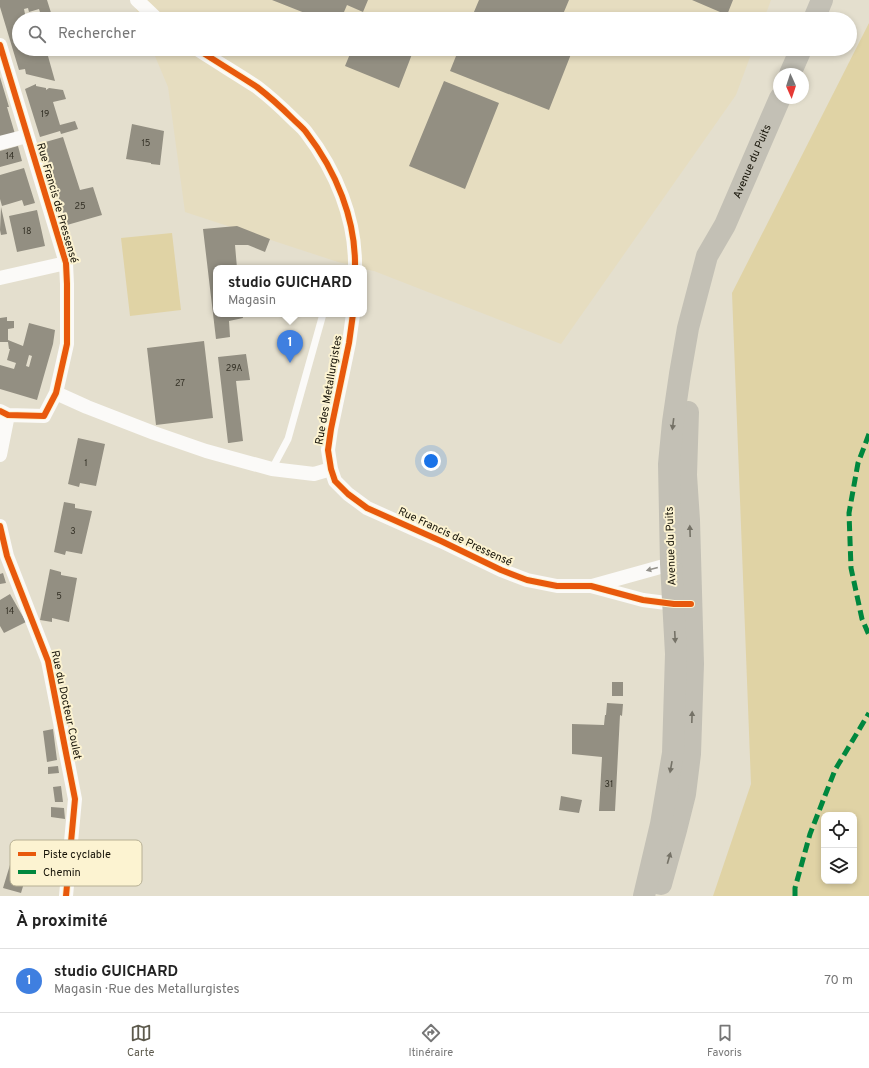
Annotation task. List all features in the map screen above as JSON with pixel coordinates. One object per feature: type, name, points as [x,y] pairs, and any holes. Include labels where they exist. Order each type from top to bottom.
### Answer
[{"type":"main road","points":[[817,12],[822,0]]},
{"type":"main road","points":[[793,68],[798,56]]},
{"type":"main road","name":"Avenue du Puits","points":[[644,896],[661,824],[673,753],[676,654],[682,604],[681,563],[689,520],[686,475],[690,383],[704,310],[718,260],[725,225],[777,104]]},
{"type":"main road","name":"Avenue du Puits","points":[[658,896],[685,794],[690,754],[694,664],[682,604]]},
{"type":"street","points":[[137,0],[150,12]]},
{"type":"street","name":"Rue Francis de Pressensé","points":[[0,45],[66,263],[67,284],[67,344],[56,393],[44,416],[4,413]]},
{"type":"street","points":[[208,56],[257,87],[279,105],[305,131],[317,147],[333,174],[344,201],[351,225],[356,259],[355,265]]},
{"type":"street","points":[[0,143],[28,136]]},
{"type":"street","points":[[0,278],[66,263]]},
{"type":"street","name":"Rue des Metallurgistes","points":[[331,469],[328,450],[352,317]]},
{"type":"street","points":[[56,393],[86,407],[206,451],[272,469],[314,474],[331,469]]},
{"type":"street","points":[[0,455],[4,413]]},
{"type":"street","name":"Rue Francis de Pressensé","points":[[331,469],[335,481],[348,494],[367,508],[501,570],[527,580],[557,586],[591,586]]},
{"type":"street","name":"Rue du Docteur Coulet","points":[[0,526],[7,556],[48,661],[75,799],[71,840]]},
{"type":"street","points":[[591,586],[681,563]]},
{"type":"street","points":[[591,586],[643,600],[682,604]]},
{"type":"street","name":"Rue du Docteur Coulet","points":[[66,896],[67,886]]},
{"type":"lane","points":[[272,469],[288,439],[322,317]]},
{"type":"shaded area","points":[[132,0],[771,0],[767,12],[137,12]]},
{"type":"shaded area","points":[[869,23],[869,896],[713,896],[751,784],[732,293],[852,56],[857,56],[857,47]]},
{"type":"shaded area","points":[[155,56],[750,56],[736,95],[561,344],[367,270],[367,265],[351,265],[338,262],[185,212],[168,87]]},
{"type":"shaded area","points":[[172,233],[181,310],[130,316],[121,238]]},
{"type":"building","points":[[0,0],[47,0],[51,12],[40,12],[39,9],[29,12],[28,8],[24,9],[25,12],[12,12],[12,47],[0,7]]},
{"type":"building","points":[[272,0],[368,0],[363,12],[347,5],[344,12],[302,12]]},
{"type":"building","points":[[479,0],[569,0],[564,12],[474,12]]},
{"type":"building","points":[[692,0],[733,0],[728,12],[720,12]]},
{"type":"building","points":[[15,56],[48,56],[55,81],[26,74],[25,69],[19,70]]},
{"type":"building","points":[[349,56],[411,56],[399,88],[345,66]]},
{"type":"building","points":[[456,56],[570,56],[549,110],[450,71]]},
{"type":"building","points":[[0,77],[15,134],[0,138]]},
{"type":"building","points":[[444,81],[499,103],[465,189],[409,166]]},
{"type":"building","points":[[36,84],[36,86],[46,88],[46,90],[49,88],[63,90],[66,99],[53,102],[60,125],[75,121],[78,129],[61,134],[60,131],[40,137],[25,89]]},
{"type":"building","points":[[132,124],[164,131],[160,165],[126,159]]},
{"type":"building","points":[[63,137],[80,190],[93,187],[102,215],[67,225],[42,143]]},
{"type":"building","points":[[18,146],[22,161],[0,167],[0,151]]},
{"type":"building","points":[[24,168],[35,203],[24,206],[22,200],[2,206],[0,199],[0,175]]},
{"type":"building","points":[[1,207],[7,234],[1,235],[0,230]]},
{"type":"building","points":[[37,210],[45,246],[17,252],[9,216]]},
{"type":"building","points":[[237,226],[270,239],[265,252],[248,245],[235,245],[237,265],[213,265],[213,314],[203,229]]},
{"type":"building","points":[[7,317],[7,321],[14,321],[14,328],[8,329],[8,340],[23,346],[29,323],[55,330],[53,344],[37,400],[0,389],[0,365],[14,369],[16,363],[7,360],[10,349],[8,342],[0,342],[0,318]],"holes":[[[29,355],[32,356],[29,367],[26,366]]]},
{"type":"building","points":[[213,317],[243,317],[229,321],[230,337],[216,339]]},
{"type":"building","points":[[204,341],[213,418],[156,425],[147,348]]},
{"type":"building","points":[[246,354],[250,380],[236,381],[243,441],[228,443],[218,357]]},
{"type":"building","points":[[78,438],[105,444],[96,486],[80,483],[79,487],[68,484]]},
{"type":"building","points":[[64,502],[75,504],[75,508],[92,511],[82,554],[66,551],[65,555],[54,552]]},
{"type":"building","points":[[50,569],[61,572],[61,575],[77,578],[69,622],[52,618],[52,622],[40,620]]},
{"type":"building","points":[[3,573],[6,583],[0,584],[0,574]]},
{"type":"building","points":[[10,594],[26,622],[4,633],[0,626],[0,600]]},
{"type":"building","points":[[612,682],[623,682],[623,696],[612,696]]},
{"type":"building","points":[[607,703],[623,704],[622,716],[620,715],[615,811],[599,811],[602,757],[572,754],[572,724],[604,725]]},
{"type":"building","points":[[53,729],[57,760],[47,762],[43,731]]},
{"type":"building","points":[[58,766],[59,773],[48,774],[48,767]]},
{"type":"building","points":[[61,786],[63,802],[55,802],[53,787]]},
{"type":"building","points":[[561,796],[582,800],[579,813],[559,810]]},
{"type":"building","points":[[51,807],[64,808],[65,819],[51,817]]},
{"type":"building","points":[[10,865],[10,886],[23,886],[21,893],[3,888]]},
{"type":"marked path","points":[[869,434],[858,463],[849,513],[851,568],[862,619],[869,635]]},
{"type":"marked path","points":[[795,896],[795,888],[810,834],[835,770],[869,713]]},
{"type":"cycle path","points":[[0,45],[66,263],[67,284],[67,344],[56,393],[44,416],[8,415],[0,411]]},
{"type":"cycle path","points":[[208,56],[267,95],[302,127],[317,147],[335,179],[348,214],[352,232],[355,265]]},
{"type":"cycle path","points":[[353,317],[328,450],[331,469],[335,481],[348,494],[367,508],[501,570],[527,580],[557,586],[591,586],[643,600],[674,604],[691,604]]},
{"type":"cycle path","points":[[0,526],[7,556],[48,661],[75,799],[71,840]]},
{"type":"cycle path","points":[[66,896],[67,886]]},
{"type":"place","name":"studio GUICHARD","points":[[290,363]]}]
